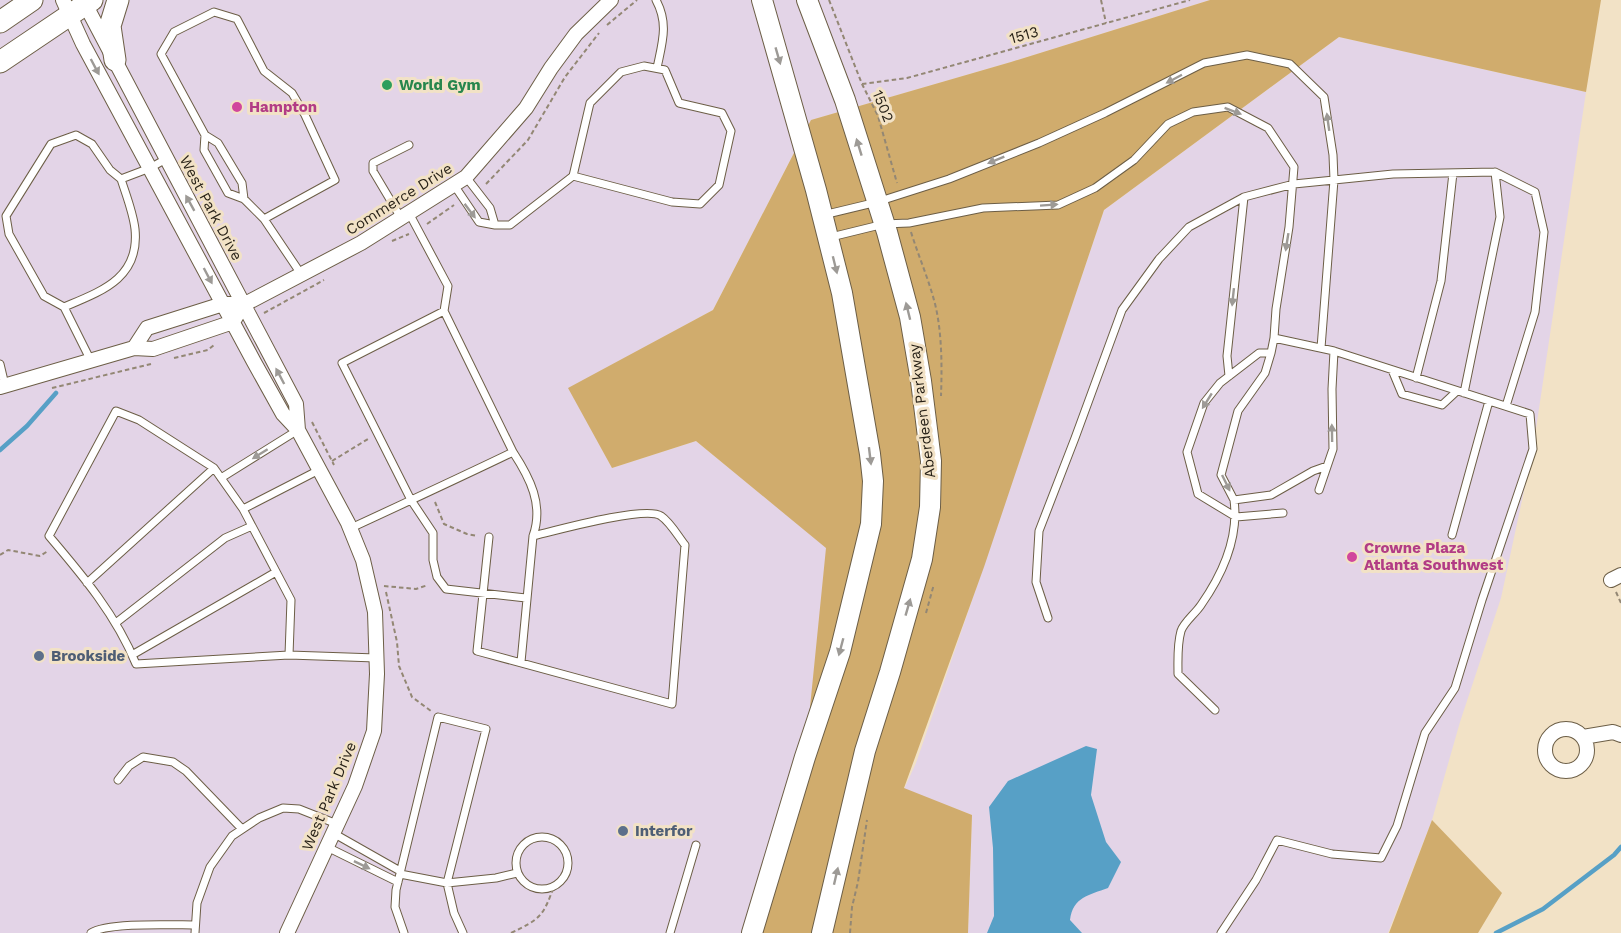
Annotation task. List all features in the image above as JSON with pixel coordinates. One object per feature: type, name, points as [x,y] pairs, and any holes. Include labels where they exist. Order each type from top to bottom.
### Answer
[{"type":"main road","points":[[115,60],[110,26],[118,0]]},
{"type":"main road","points":[[0,62],[79,4]]},
{"type":"street","name":"Commerce Drive","points":[[233,322],[243,306],[361,243],[466,177],[526,108],[576,34],[611,0]]},
{"type":"street","points":[[752,933],[805,757],[840,652],[871,524],[873,482],[842,293],[762,0]]},
{"type":"street","name":"Aberdeen Parkway","points":[[807,0],[845,100],[910,317],[931,461],[930,507],[922,559],[865,751],[822,933]]},
{"type":"street","name":"West Park Drive","points":[[79,4],[115,60],[296,405],[298,430]]},
{"type":"street","name":"West Park Drive","points":[[79,4],[83,44],[283,414],[298,430],[351,528],[363,560],[375,612],[374,731],[355,786],[288,932]]},
{"type":"street","points":[[134,348],[147,328],[223,303],[243,306]]},
{"type":"street","points":[[2,386],[134,348],[153,349],[233,322]]},
{"type":"street","points":[[1583,737],[1613,732],[1621,735]]},
{"type":"lane","points":[[656,0],[662,10],[665,28],[657,68]]},
{"type":"lane","points":[[244,199],[242,183],[218,143],[205,135],[161,54],[174,32],[214,12],[237,19],[264,71],[292,93],[305,115],[335,180],[264,219]]},
{"type":"lane","points":[[822,216],[877,202],[949,179],[1039,143],[1146,94],[1204,63],[1247,55],[1290,64],[1324,97],[1333,155],[1334,180],[1321,348]]},
{"type":"lane","points":[[454,185],[478,222],[510,225],[573,176],[590,103],[621,72],[644,66],[665,70],[679,104],[722,113],[731,131],[719,185],[700,204],[672,202],[573,176]]},
{"type":"lane","points":[[828,238],[884,224],[909,223],[983,208],[1058,205],[1095,188],[1134,160],[1168,124],[1193,112],[1228,107],[1268,128],[1294,167],[1289,227],[1276,309],[1275,338],[1265,374],[1238,411],[1221,475],[1234,501],[1236,517],[1227,556],[1216,582],[1181,630],[1178,651],[1179,674],[1215,710]]},
{"type":"lane","points":[[64,307],[98,292],[125,273],[135,250],[135,226],[121,179],[110,170],[92,144],[76,135],[51,144],[6,216],[9,234],[44,296],[64,307],[91,361]]},
{"type":"lane","points":[[205,135],[204,150],[228,192],[244,199],[264,219],[301,274]]},
{"type":"lane","points":[[409,145],[373,163],[373,171],[405,216],[448,286],[444,311],[513,452],[525,470],[538,504],[538,521],[532,536],[521,662]]},
{"type":"lane","points":[[121,179],[166,159]]},
{"type":"lane","points":[[1392,370],[1402,394],[1442,405],[1460,392],[1500,217],[1495,172]]},
{"type":"lane","points":[[1048,618],[1036,582],[1039,531],[1122,310],[1159,259],[1189,227],[1244,197],[1294,184],[1393,174],[1495,172],[1535,192],[1544,232],[1535,312],[1506,406]]},
{"type":"lane","points":[[1416,378],[1442,281],[1453,173]]},
{"type":"lane","points":[[466,177],[490,208],[495,225]]},
{"type":"lane","points":[[1229,376],[1227,356],[1244,197]]},
{"type":"lane","points":[[444,311],[342,363],[411,500],[433,533],[433,560],[438,578],[446,589],[526,598]]},
{"type":"lane","points":[[1221,933],[1256,880],[1277,840],[1332,854],[1382,858],[1397,826],[1425,733],[1455,688],[1533,449],[1530,414],[1334,351],[1275,338]]},
{"type":"lane","points":[[1319,489],[1333,449],[1334,351]]},
{"type":"lane","points":[[1271,353],[1259,353],[1220,383],[1204,404],[1187,453],[1198,494],[1236,517],[1283,513]]},
{"type":"lane","points":[[0,364],[2,386]]},
{"type":"lane","points":[[1452,535],[1489,401]]},
{"type":"lane","points":[[289,656],[291,600],[243,509],[214,468],[139,420],[116,411],[49,536],[117,622],[136,663],[289,656],[376,658]]},
{"type":"lane","points":[[221,478],[298,430]]},
{"type":"lane","points":[[351,528],[513,452]]},
{"type":"lane","points":[[1234,501],[1271,495],[1313,471],[1327,466]]},
{"type":"lane","points":[[87,583],[214,468]]},
{"type":"lane","points":[[243,509],[319,470]]},
{"type":"lane","points":[[489,537],[477,651],[672,704],[685,545],[662,516],[654,513],[633,514],[532,536]]},
{"type":"lane","points":[[117,622],[225,538],[252,526]]},
{"type":"lane","points":[[132,655],[276,572]]},
{"type":"lane","points":[[404,933],[395,907],[398,882],[438,717],[486,729],[447,883],[454,913],[463,933]]},
{"type":"lane","points":[[118,780],[129,766],[144,757],[173,762],[186,771],[242,829]]},
{"type":"lane","points":[[91,933],[106,928],[195,929],[197,903],[210,867],[232,836],[258,818],[283,808],[299,809],[335,829],[400,872],[447,883],[496,878],[517,873]]},
{"type":"lane","points":[[549,837],[563,847],[568,863],[562,880],[554,886],[537,889],[529,886],[517,873],[516,856],[520,848],[533,838],[549,837]]},
{"type":"lane","points":[[670,933],[696,845]]},
{"type":"lane","points":[[327,847],[398,882]]},
{"type":"path","name":"1502","points":[[829,0],[862,84],[878,116],[901,195]]},
{"type":"path","points":[[1101,0],[1106,23]]},
{"type":"path","name":"1513","points":[[862,84],[907,78],[1190,0]]},
{"type":"path","points":[[332,461],[378,432]]},
{"type":"path","points":[[430,491],[444,524],[466,534],[489,537]]},
{"type":"path","points":[[0,555],[8,550],[40,556],[56,544]]},
{"type":"path","points":[[384,586],[416,589],[425,587],[438,578]]},
{"type":"path","points":[[511,933],[538,919],[548,903],[554,886]]},
{"type":"shaded area","points":[[0,0],[1210,0],[1011,62],[811,120],[713,310],[569,388],[612,468],[696,441],[827,548],[805,757],[752,933],[0,933]]},
{"type":"shaded area","points":[[1210,0],[1601,0],[1586,92],[1339,37],[1104,210],[984,567],[904,788],[972,815],[968,933],[747,933],[805,757],[826,548],[696,441],[612,468],[568,388],[713,310],[811,120],[1011,62]]},
{"type":"shaded area","points":[[1339,37],[1586,92],[1533,449],[1501,598],[1460,722],[1432,820],[1388,933],[968,933],[972,815],[904,789],[916,763],[1104,210]]},
{"type":"shaded area","points":[[1432,820],[1502,893],[1478,933],[1389,933]]},
{"type":"water","points":[[1086,746],[1097,749],[1091,795],[1106,842],[1121,862],[1108,888],[1088,895],[1075,906],[1070,920],[1082,933],[987,933],[994,916],[993,848],[989,807],[1008,781]]},
{"type":"waterway","points":[[0,450],[27,426],[56,393]]},
{"type":"waterway","points":[[1496,933],[1543,909],[1614,855],[1621,847]]},
{"type":"place","name":"World Gym","points":[[387,85]]},
{"type":"place","name":"Hampton","points":[[237,107]]},
{"type":"place","name":"Crowne Plaza Atlanta Southwest","points":[[1352,557]]},
{"type":"place","name":"Brookside","points":[[39,656]]},
{"type":"place","name":"Interfor","points":[[623,831]]}]
